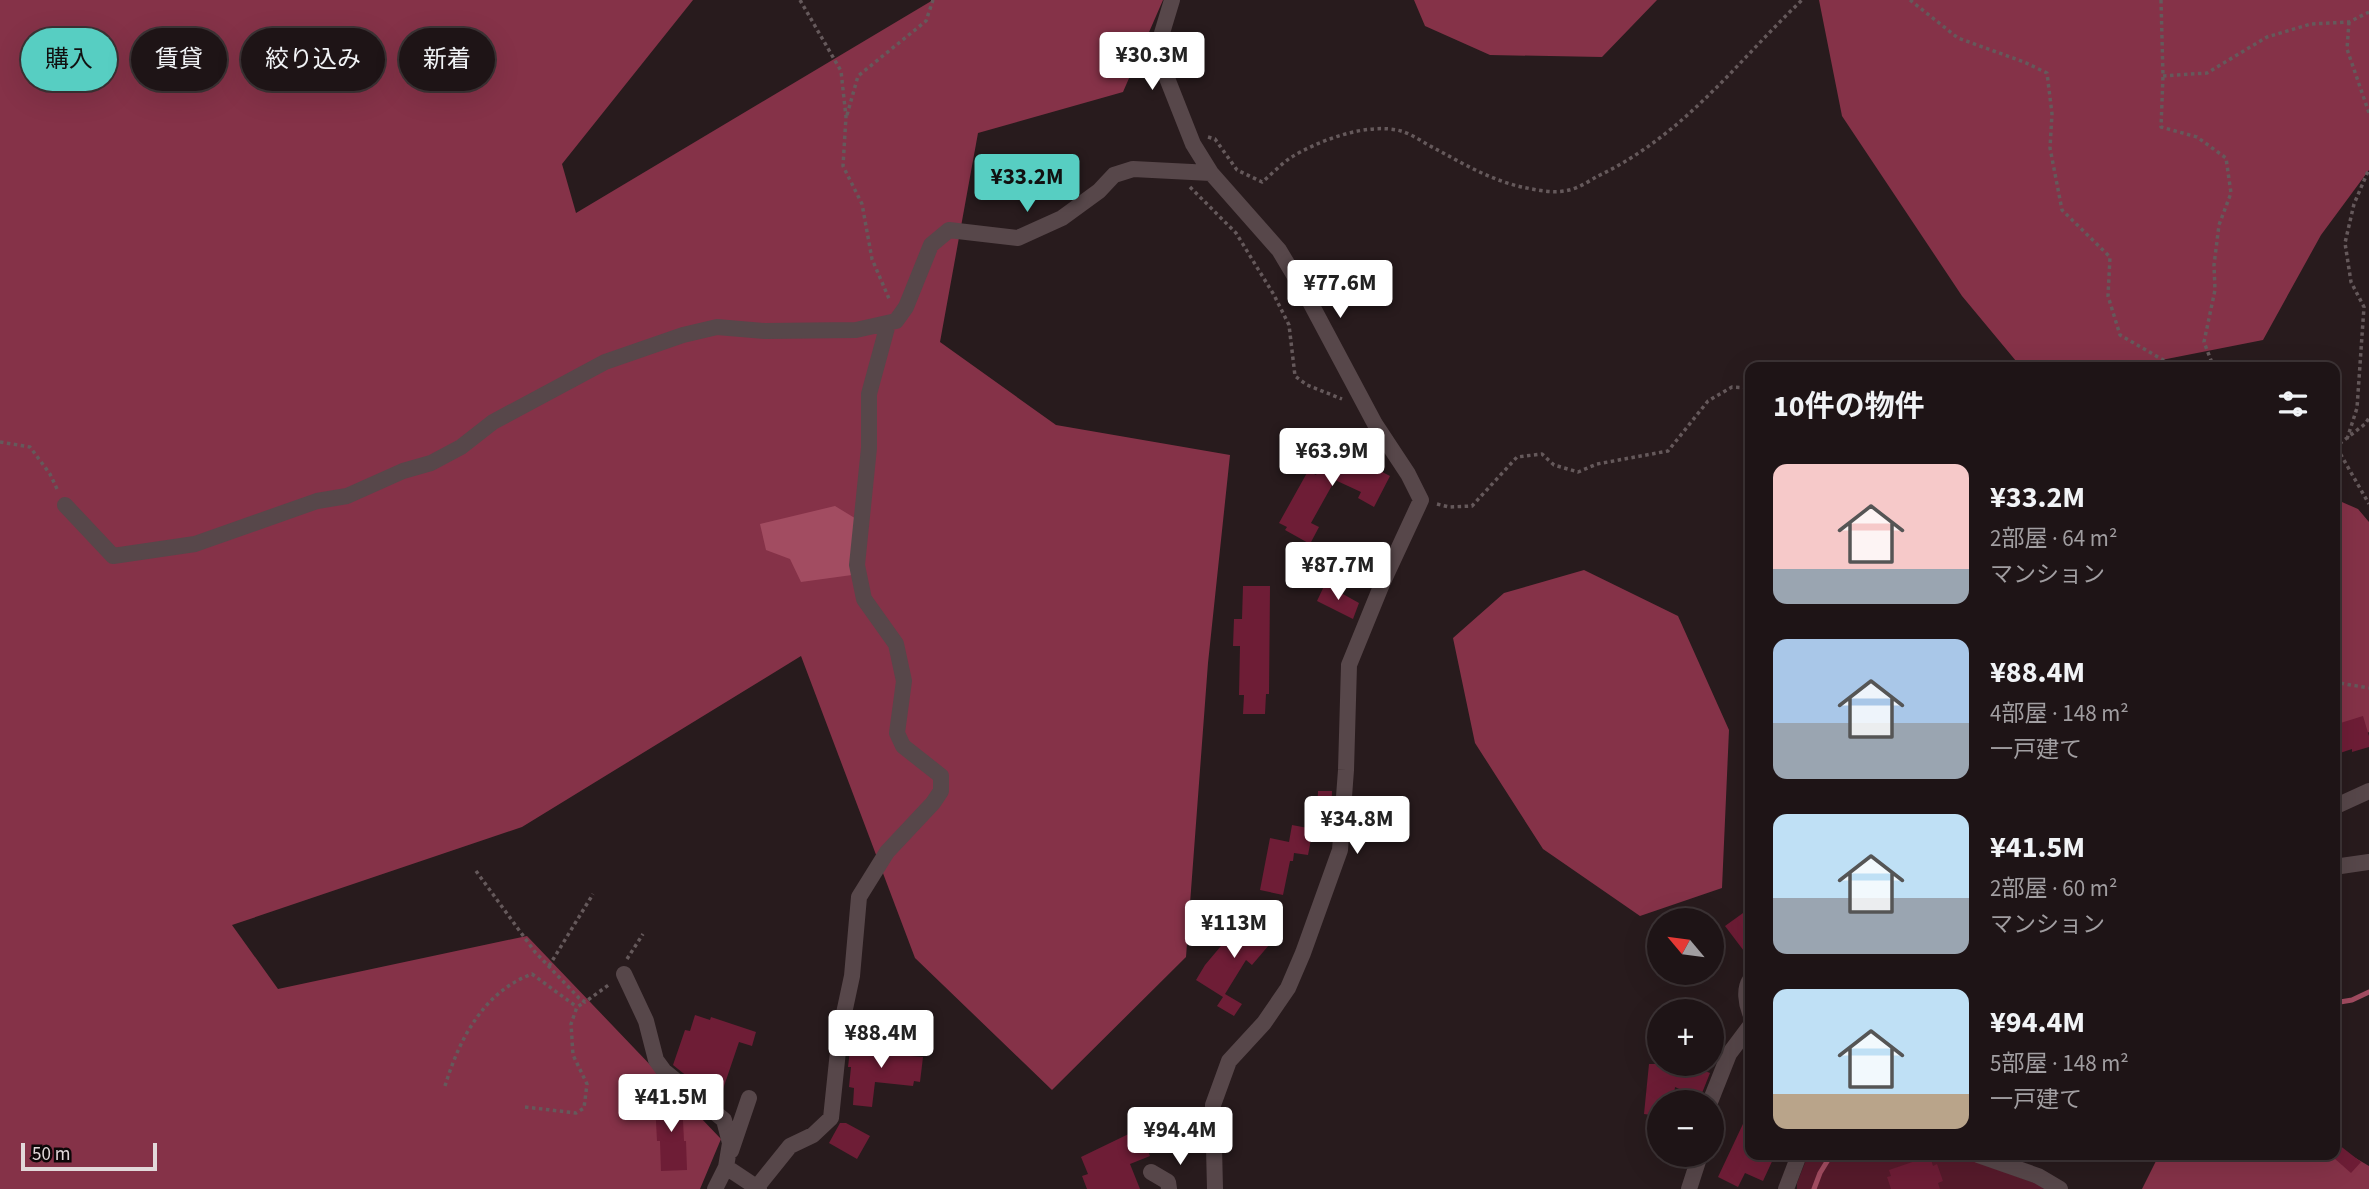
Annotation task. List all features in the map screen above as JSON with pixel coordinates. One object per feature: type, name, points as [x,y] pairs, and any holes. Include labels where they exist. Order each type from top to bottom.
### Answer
[{"type":"street","points":[[1172,0],[1162,33],[1161,63],[1189,134],[1211,173],[1279,250],[1310,302],[1367,410],[1422,500],[1382,584],[1349,665],[1346,770],[1340,850],[1288,988],[1264,1023],[1229,1061],[1213,1105],[1215,1189]]},
{"type":"street","points":[[65,505],[113,556],[195,544],[317,501],[347,496],[403,471],[431,463],[461,447],[493,422],[605,362],[683,335],[717,327],[856,330],[896,321],[906,307],[931,245],[949,230],[1018,238],[1062,218],[1099,191],[1114,176],[1133,169],[1211,173]]},
{"type":"street","points":[[726,1167],[758,1188],[790,1146],[813,1135],[831,1118],[841,1032],[852,976],[859,897],[887,852],[941,791],[942,776],[903,746],[897,733],[904,681],[896,644],[864,598],[857,565],[869,448],[869,394],[888,324]]},
{"type":"street","points":[[2340,804],[2369,791]]},
{"type":"street","points":[[2340,866],[2369,862]]},
{"type":"street","points":[[624,974],[646,1021],[656,1060],[664,1071],[724,1120],[730,1143],[726,1167]]},
{"type":"street","points":[[1715,1090],[1730,1054],[1745,1033]]},
{"type":"street","points":[[715,1189],[726,1167],[749,1098]]},
{"type":"street","points":[[1786,1189],[1797,1160]]},
{"type":"street","points":[[1992,1160],[2038,1176],[2060,1189]]},
{"type":"street","points":[[1689,1189],[1696,1167]]},
{"type":"street","points":[[1151,1172],[1168,1182],[1169,1189]]},
{"type":"path","points":[[800,0],[841,71],[846,117],[843,166],[862,204],[872,259],[890,299],[888,324]]},
{"type":"path","points":[[846,117],[858,76],[926,21],[933,0]]},
{"type":"path","points":[[1189,134],[1215,139],[1237,170],[1262,182],[1291,158],[1326,142],[1377,127],[1403,131],[1508,184],[1542,191],[1569,190],[1621,165],[1690,115],[1802,0]]},
{"type":"path","points":[[1910,0],[1958,38],[2047,73],[2052,114],[2050,148],[2062,210],[2110,257],[2108,296],[2120,335],[2168,362]]},
{"type":"path","points":[[2161,0],[2161,127],[2197,137],[2226,158],[2231,193],[2219,225],[2214,265],[2215,290],[2204,342],[2212,362]]},
{"type":"path","points":[[2163,76],[2207,73],[2267,37],[2311,24],[2349,22],[2369,12]]},
{"type":"path","points":[[2349,22],[2347,49],[2369,113]]},
{"type":"path","points":[[2347,439],[2357,408],[2364,307],[2351,282],[2345,243],[2354,204],[2369,169]]},
{"type":"path","points":[[1177,172],[1202,201],[1236,233],[1274,295],[1289,325],[1295,376],[1307,385],[1367,410]]},
{"type":"path","points":[[1422,500],[1449,507],[1472,506],[1517,457],[1542,454],[1555,465],[1578,472],[1597,464],[1668,451],[1708,401],[1732,387],[1745,388]]},
{"type":"path","points":[[2340,445],[2369,418]]},
{"type":"path","points":[[0,442],[30,447],[50,474],[65,505]]},
{"type":"path","points":[[2340,455],[2369,504]]},
{"type":"path","points":[[2340,684],[2369,688]]},
{"type":"path","points":[[476,872],[535,952],[584,1002]]},
{"type":"path","points":[[549,966],[593,894]]},
{"type":"path","points":[[525,1107],[576,1113],[584,1108],[587,1084],[573,1055],[570,1024],[576,1007],[624,974],[627,960],[642,934]]},
{"type":"path","points":[[445,1086],[453,1058],[465,1032],[491,1001],[515,980],[532,974],[576,1007]]},
{"type":"shaded area","points":[[0,0],[693,0],[562,164],[576,213],[933,0],[1163,0],[1123,92],[978,133],[940,342],[1056,425],[1230,455],[1208,663],[1186,957],[1052,1090],[915,958],[801,656],[522,827],[232,925],[278,989],[527,936],[721,1139],[700,1189],[0,1189]]},
{"type":"shaded area","points":[[1414,0],[1657,0],[1602,57],[1490,55],[1425,26]]},
{"type":"shaded area","points":[[1819,0],[2369,0],[2369,170],[2321,235],[2263,340],[2151,362],[2017,362],[1962,296],[1842,116]]},
{"type":"shaded area","points":[[2340,501],[2358,509],[2369,522],[2369,732],[2340,751]]},
{"type":"shaded area","points":[[835,506],[858,520],[852,575],[801,582],[790,559],[766,550],[760,524]]},
{"type":"shaded area","points":[[1584,570],[1678,616],[1729,730],[1722,888],[1663,908],[1647,908],[1647,914],[1640,916],[1543,849],[1475,743],[1453,638],[1504,593]]},
{"type":"shaded area","points":[[2340,1149],[2369,1166],[2369,1189],[2142,1189],[2156,1160],[2340,1160]]},
{"type":"shaded area","points":[[1806,1160],[1976,1160],[2051,1189],[1797,1189]]},
{"type":"building","points":[[1347,433],[1362,440],[1353,457],[1390,476],[1374,507],[1358,498],[1361,492],[1335,480],[1311,523],[1319,527],[1310,544],[1285,530],[1287,527],[1279,523],[1308,471],[1316,475],[1327,453],[1335,457]]},
{"type":"building","points":[[1325,584],[1359,603],[1353,619],[1317,601]]},
{"type":"building","points":[[1243,586],[1270,586],[1269,694],[1266,694],[1265,714],[1243,714],[1244,695],[1239,695],[1240,646],[1233,646],[1234,619],[1242,619]]},
{"type":"building","points":[[2363,716],[2369,747],[2340,753],[2340,723]]},
{"type":"building","points":[[1318,791],[1332,791],[1331,818],[1317,818]]},
{"type":"building","points":[[1292,825],[1313,829],[1308,855],[1294,853],[1283,895],[1260,890],[1270,838],[1289,842]]},
{"type":"building","points":[[1745,912],[1745,952],[1725,926]]},
{"type":"building","points":[[1247,915],[1275,938],[1252,965],[1246,960],[1225,994],[1242,1004],[1234,1016],[1217,1006],[1223,997],[1196,980],[1205,965]]},
{"type":"building","points":[[695,1015],[710,1020],[711,1017],[756,1032],[752,1046],[739,1042],[723,1089],[688,1077],[673,1065],[685,1030],[690,1031]]},
{"type":"building","points":[[858,1042],[912,1049],[911,1056],[923,1057],[920,1082],[914,1081],[913,1086],[875,1082],[872,1107],[853,1105],[854,1088],[849,1087],[851,1067],[848,1067],[850,1050],[856,1051]]},
{"type":"building","points":[[1648,1076],[1709,1076],[1703,1090],[1682,1090],[1675,1087],[1675,1090],[1647,1090],[1647,1114],[1644,1114]]},
{"type":"building","points":[[680,1097],[687,1170],[661,1171],[655,1102],[665,1102],[664,1098]]},
{"type":"building","points":[[1745,1120],[1745,1160],[1773,1160],[1763,1181],[1745,1173],[1738,1187],[1718,1177]]},
{"type":"building","points":[[840,1123],[846,1123],[870,1136],[857,1159],[829,1143]]},
{"type":"building","points":[[1139,1129],[1150,1156],[1130,1164],[1140,1189],[1087,1189],[1082,1176],[1088,1174],[1081,1157]]},
{"type":"building","points":[[2340,1146],[2361,1162],[2351,1173],[2336,1160],[2340,1160]]},
{"type":"building","points":[[1918,1160],[1931,1160],[1933,1166],[1937,1164],[1943,1181],[1938,1183],[1940,1189],[1891,1189],[1887,1177],[1891,1176],[1889,1170]]},
{"type":"waterway","points":[[2340,1002],[2369,992]]},
{"type":"waterway","points":[[1814,1189],[1828,1160]]}]
